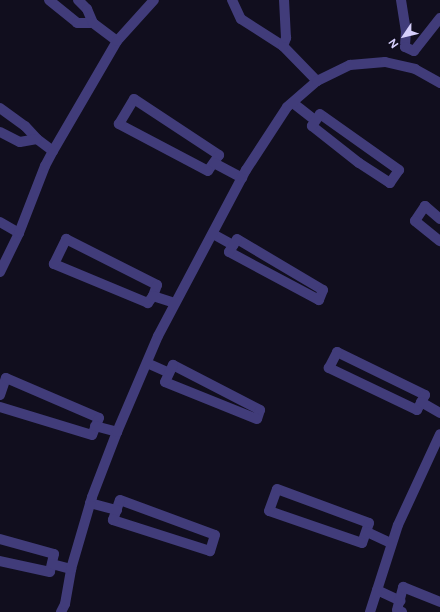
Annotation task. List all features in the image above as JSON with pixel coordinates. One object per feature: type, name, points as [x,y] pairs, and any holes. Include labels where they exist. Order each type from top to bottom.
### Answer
[{"type":"street","points":[[49,0],[77,23],[93,23]]},
{"type":"street","points":[[78,0],[87,9],[93,23],[117,41]]},
{"type":"street","points":[[0,272],[19,233],[45,166],[53,151],[117,41],[154,0]]},
{"type":"street","points":[[232,0],[241,18],[283,46],[317,81]]},
{"type":"street","points":[[283,46],[286,38],[284,0]]},
{"type":"street","points":[[401,0],[406,31],[405,47],[414,51],[440,18]]},
{"type":"street","points":[[405,66],[410,49]]},
{"type":"street","points":[[61,612],[65,604],[71,569],[90,503],[117,432],[147,363],[174,303],[213,234],[242,178],[287,107],[317,81],[350,64],[385,62],[405,66],[414,69],[440,83]]},
{"type":"street","points":[[134,99],[219,155],[214,163],[208,171],[119,124],[134,99]]},
{"type":"street","points":[[293,103],[315,120]]},
{"type":"street","points":[[0,108],[25,126],[37,139],[53,151]]},
{"type":"street","points":[[320,114],[399,170],[390,183],[359,163],[312,126],[315,120],[320,114]]},
{"type":"street","points":[[0,132],[20,142],[37,139]]},
{"type":"street","points":[[214,163],[242,178]]},
{"type":"street","points":[[440,219],[425,206],[415,220],[440,241]]},
{"type":"street","points":[[0,222],[19,233]]},
{"type":"street","points":[[213,234],[233,245]]},
{"type":"street","points":[[66,239],[157,285],[153,296],[148,303],[54,264],[66,239]]},
{"type":"street","points":[[237,239],[323,290],[319,300],[229,252],[233,245],[237,239]]},
{"type":"street","points":[[153,296],[174,303]]},
{"type":"street","points":[[337,352],[425,395],[421,402],[417,410],[329,368],[337,352]]},
{"type":"street","points":[[147,363],[169,373]]},
{"type":"street","points":[[173,364],[260,410],[257,419],[165,382],[169,373],[173,364]]},
{"type":"street","points":[[0,395],[6,378],[99,418],[92,435],[0,407]]},
{"type":"street","points":[[421,402],[440,413]]},
{"type":"street","points":[[95,426],[117,432]]},
{"type":"street","points":[[370,612],[391,543],[437,447],[440,434]]},
{"type":"street","points":[[277,489],[369,523],[367,532],[362,543],[269,511],[277,489]]},
{"type":"street","points":[[120,500],[215,535],[210,550],[113,520],[117,510],[120,500]]},
{"type":"street","points":[[90,503],[117,510]]},
{"type":"street","points":[[367,532],[391,543]]},
{"type":"street","points":[[0,539],[54,554],[50,572],[0,561]]},
{"type":"street","points":[[52,564],[71,569]]},
{"type":"street","points":[[402,612],[397,610],[401,600],[403,587],[440,602]]},
{"type":"street","points":[[377,590],[401,600]]}]
